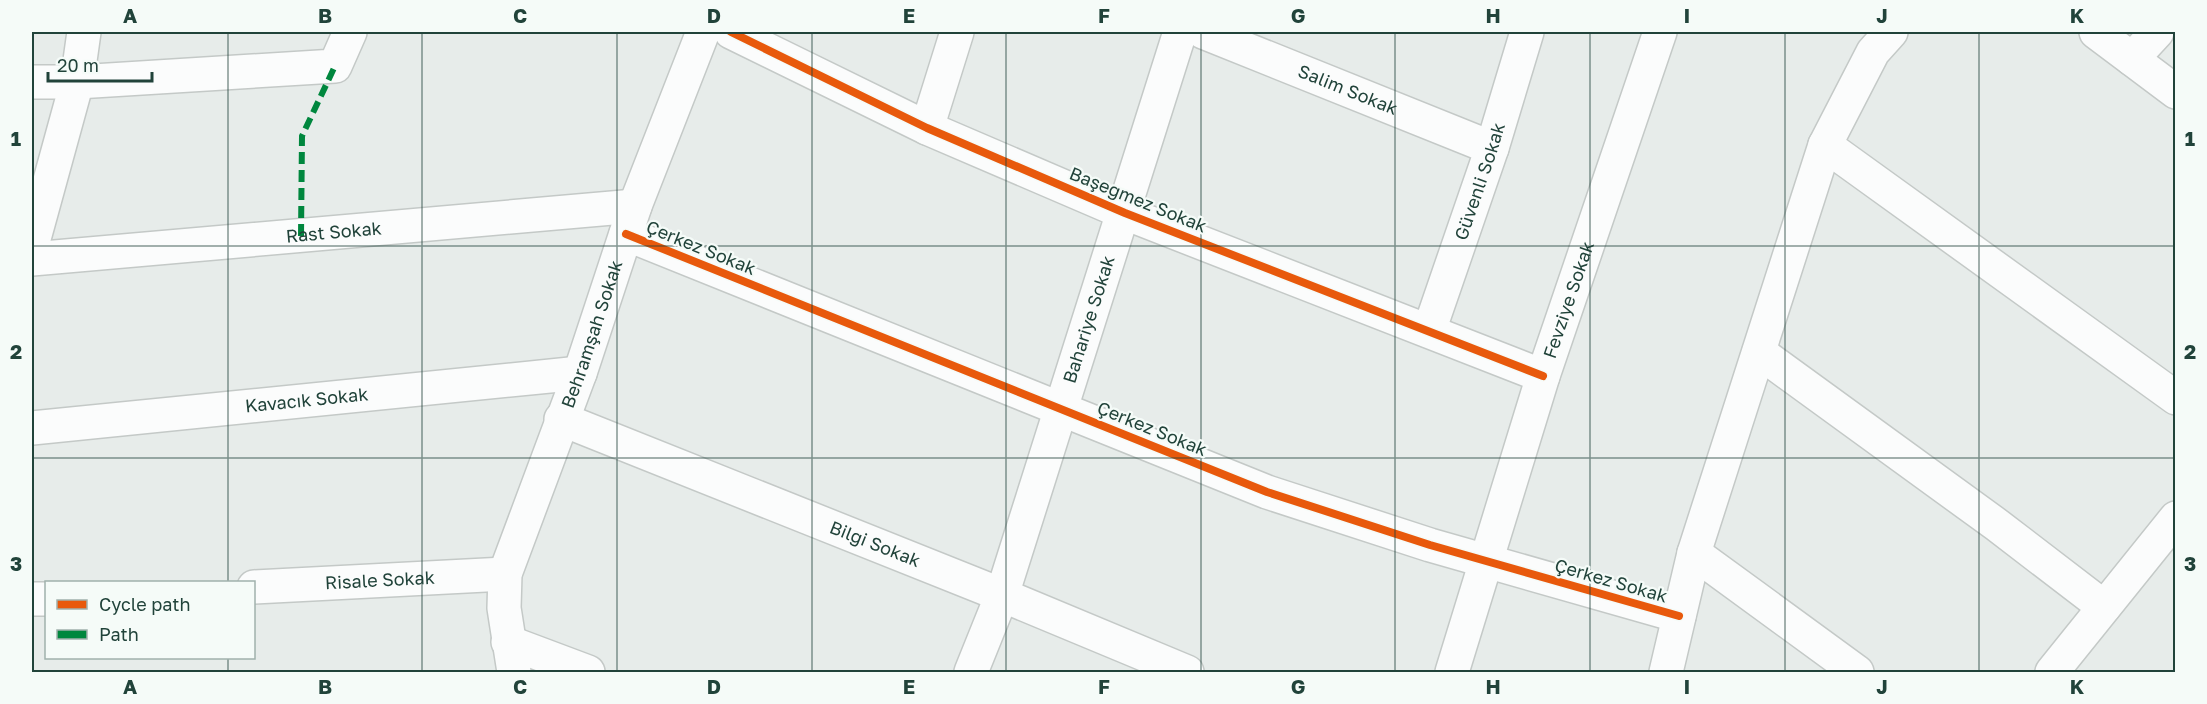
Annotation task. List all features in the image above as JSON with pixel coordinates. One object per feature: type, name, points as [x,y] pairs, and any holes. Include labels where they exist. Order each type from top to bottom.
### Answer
[{"type":"street","points":[[32,246],[77,82],[84,32]]},
{"type":"street","points":[[32,82],[77,82],[335,66],[350,32]]},
{"type":"street","name":"Behramşah Sokak","points":[[511,657],[504,608],[505,574],[580,373],[631,220],[703,32]]},
{"type":"street","name":"Başeğmez Sokak","points":[[731,32],[927,128],[1125,213],[1543,376]]},
{"type":"street","points":[[927,128],[957,32]]},
{"type":"street","name":"Bahariye Sokak","points":[[971,672],[1002,595],[1063,409],[1180,32]]},
{"type":"street","name":"Salim Sokak","points":[[1203,32],[1492,148]]},
{"type":"street","name":"Güvenli Sokak","points":[[1429,331],[1492,148],[1527,32]]},
{"type":"street","name":"Fevziye Sokak","points":[[1452,672],[1543,376],[1660,32]]},
{"type":"street","points":[[1666,672],[1694,553],[1825,145],[1873,52],[1891,32]]},
{"type":"street","points":[[2096,32],[2175,92]]},
{"type":"street","points":[[2132,59],[2157,32]]},
{"type":"street","points":[[1825,145],[2175,398]]},
{"type":"street","name":"Rast Sokak","points":[[32,259],[631,220]]},
{"type":"street","name":"Çerkez Sokak","points":[[631,220],[1063,409],[1267,492],[1486,562],[1679,616]]},
{"type":"street","points":[[1759,352],[1997,525],[2104,607]]},
{"type":"street","name":"Kavacık Sokak","points":[[32,428],[580,373]]},
{"type":"street","name":"Bilgi Sokak","points":[[561,419],[1002,595],[1187,672]]},
{"type":"street","points":[[2052,672],[2175,518]]},
{"type":"street","points":[[1694,553],[1857,672]]},
{"type":"street","name":"Risale Sokak","points":[[255,587],[505,574]]},
{"type":"street","points":[[511,657],[588,672]]},
{"type":"marked path","points":[[301,236],[302,136],[335,66]]},
{"type":"cycle path","points":[[731,32],[927,128],[1125,213],[1543,376]]},
{"type":"cycle path","points":[[626,234],[1267,492],[1430,545],[1679,616]]}]
